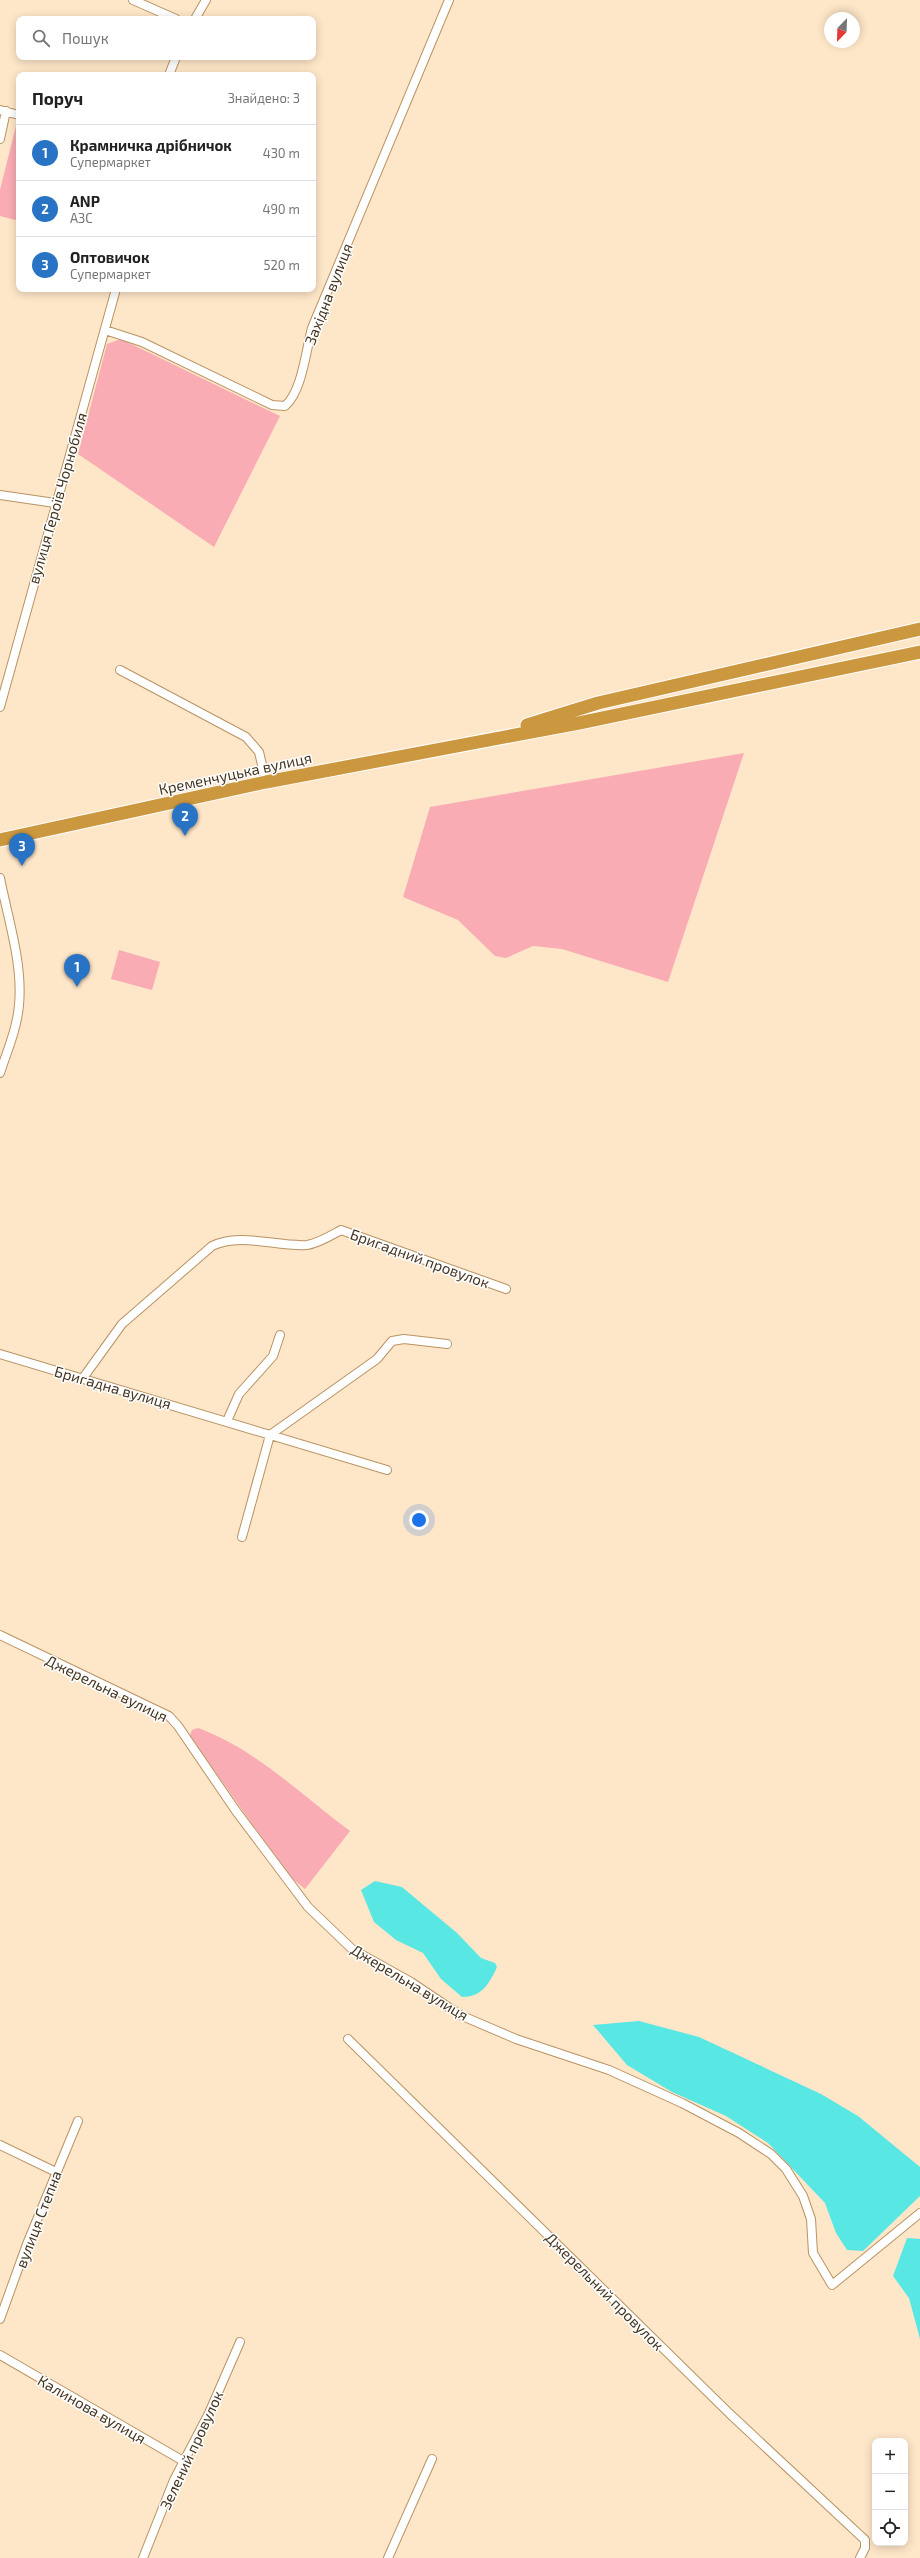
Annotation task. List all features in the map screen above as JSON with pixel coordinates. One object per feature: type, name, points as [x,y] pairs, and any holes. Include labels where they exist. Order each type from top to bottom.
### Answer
[{"type":"highway","points":[[478,741],[598,703],[920,629]]},
{"type":"highway","points":[[478,741],[579,723],[920,652]]},
{"type":"highway","name":"Кременчуцька вулиця","points":[[0,840],[266,782],[478,741]]},
{"type":"street","points":[[133,0],[169,16]]},
{"type":"street","points":[[197,16],[206,0]]},
{"type":"street","name":"Західна вулиця","points":[[105,330],[142,342],[272,405],[285,406],[290,402],[299,381],[312,328],[449,0]]},
{"type":"street","points":[[170,72],[175,60]]},
{"type":"street","points":[[0,139],[3,111],[16,114]]},
{"type":"street","name":"вулиця Героїв Чорнобиля","points":[[0,707],[54,504],[115,292]]},
{"type":"street","points":[[0,495],[54,504]]},
{"type":"street","points":[[120,670],[246,738],[259,752],[266,782]]},
{"type":"street","points":[[0,878],[19,976],[20,992],[17,1019],[0,1073]]},
{"type":"street","name":"Бригадний провулок","points":[[83,1378],[122,1324],[212,1246],[224,1239],[307,1245],[323,1240],[341,1230],[506,1289]]},
{"type":"street","points":[[227,1421],[239,1394],[273,1356],[280,1335]]},
{"type":"street","points":[[242,1537],[270,1435],[377,1359],[392,1341],[404,1339],[447,1344]]},
{"type":"street","name":"Бригадна вулиця","points":[[0,1354],[387,1470]]},
{"type":"street","name":"Джерельна вулиця","points":[[0,1636],[168,1716],[178,1726],[236,1811],[308,1907],[352,1949],[411,1982],[460,2016],[516,2039],[609,2070],[669,2097],[739,2132],[771,2154],[786,2169],[803,2196],[810,2219],[813,2253],[832,2285],[920,2213]]},
{"type":"street","name":"Джерельний провулок","points":[[348,2039],[726,2410],[866,2540],[865,2548],[860,2558]]},
{"type":"street","name":"вулиця Степна","points":[[0,2319],[56,2172],[78,2121]]},
{"type":"street","points":[[0,2145],[56,2172]]},
{"type":"street","name":"Зелений провулок","points":[[143,2558],[174,2480],[185,2462],[240,2342]]},
{"type":"street","name":"Калинова вулиця","points":[[0,2356],[185,2462]]},
{"type":"street","points":[[388,2558],[432,2459]]},
{"type":"shaded area","points":[[16,126],[16,220],[0,216],[0,190]]},
{"type":"shaded area","points":[[121,339],[280,416],[214,547],[78,454],[107,344]]},
{"type":"shaded area","points":[[744,753],[668,982],[562,949],[533,946],[506,958],[495,956],[458,920],[403,897],[430,807]]},
{"type":"shaded area","points":[[119,950],[160,962],[152,990],[111,979]]},
{"type":"shaded area","points":[[198,1728],[219,1737],[259,1760],[350,1831],[305,1889],[289,1876],[199,1749],[190,1735],[192,1730]]},
{"type":"water","points":[[375,1881],[402,1887],[457,1933],[481,1958],[495,1963],[497,1967],[488,1984],[475,1995],[462,1997],[441,1979],[423,1953],[396,1940],[374,1922],[361,1890]]},
{"type":"water","points":[[639,2021],[699,2037],[821,2094],[858,2116],[920,2167],[920,2196],[863,2251],[847,2250],[836,2233],[825,2203],[768,2143],[726,2116],[672,2092],[627,2065],[593,2025]]},
{"type":"water","points":[[907,2238],[920,2239],[920,2339],[909,2298],[893,2276]]},
{"type":"place","name":"ANP","points":[[185,836]]},
{"type":"place","name":"Оптовичок","points":[[22,866]]},
{"type":"place","name":"Крамничка дрібничок","points":[[77,987]]}]
